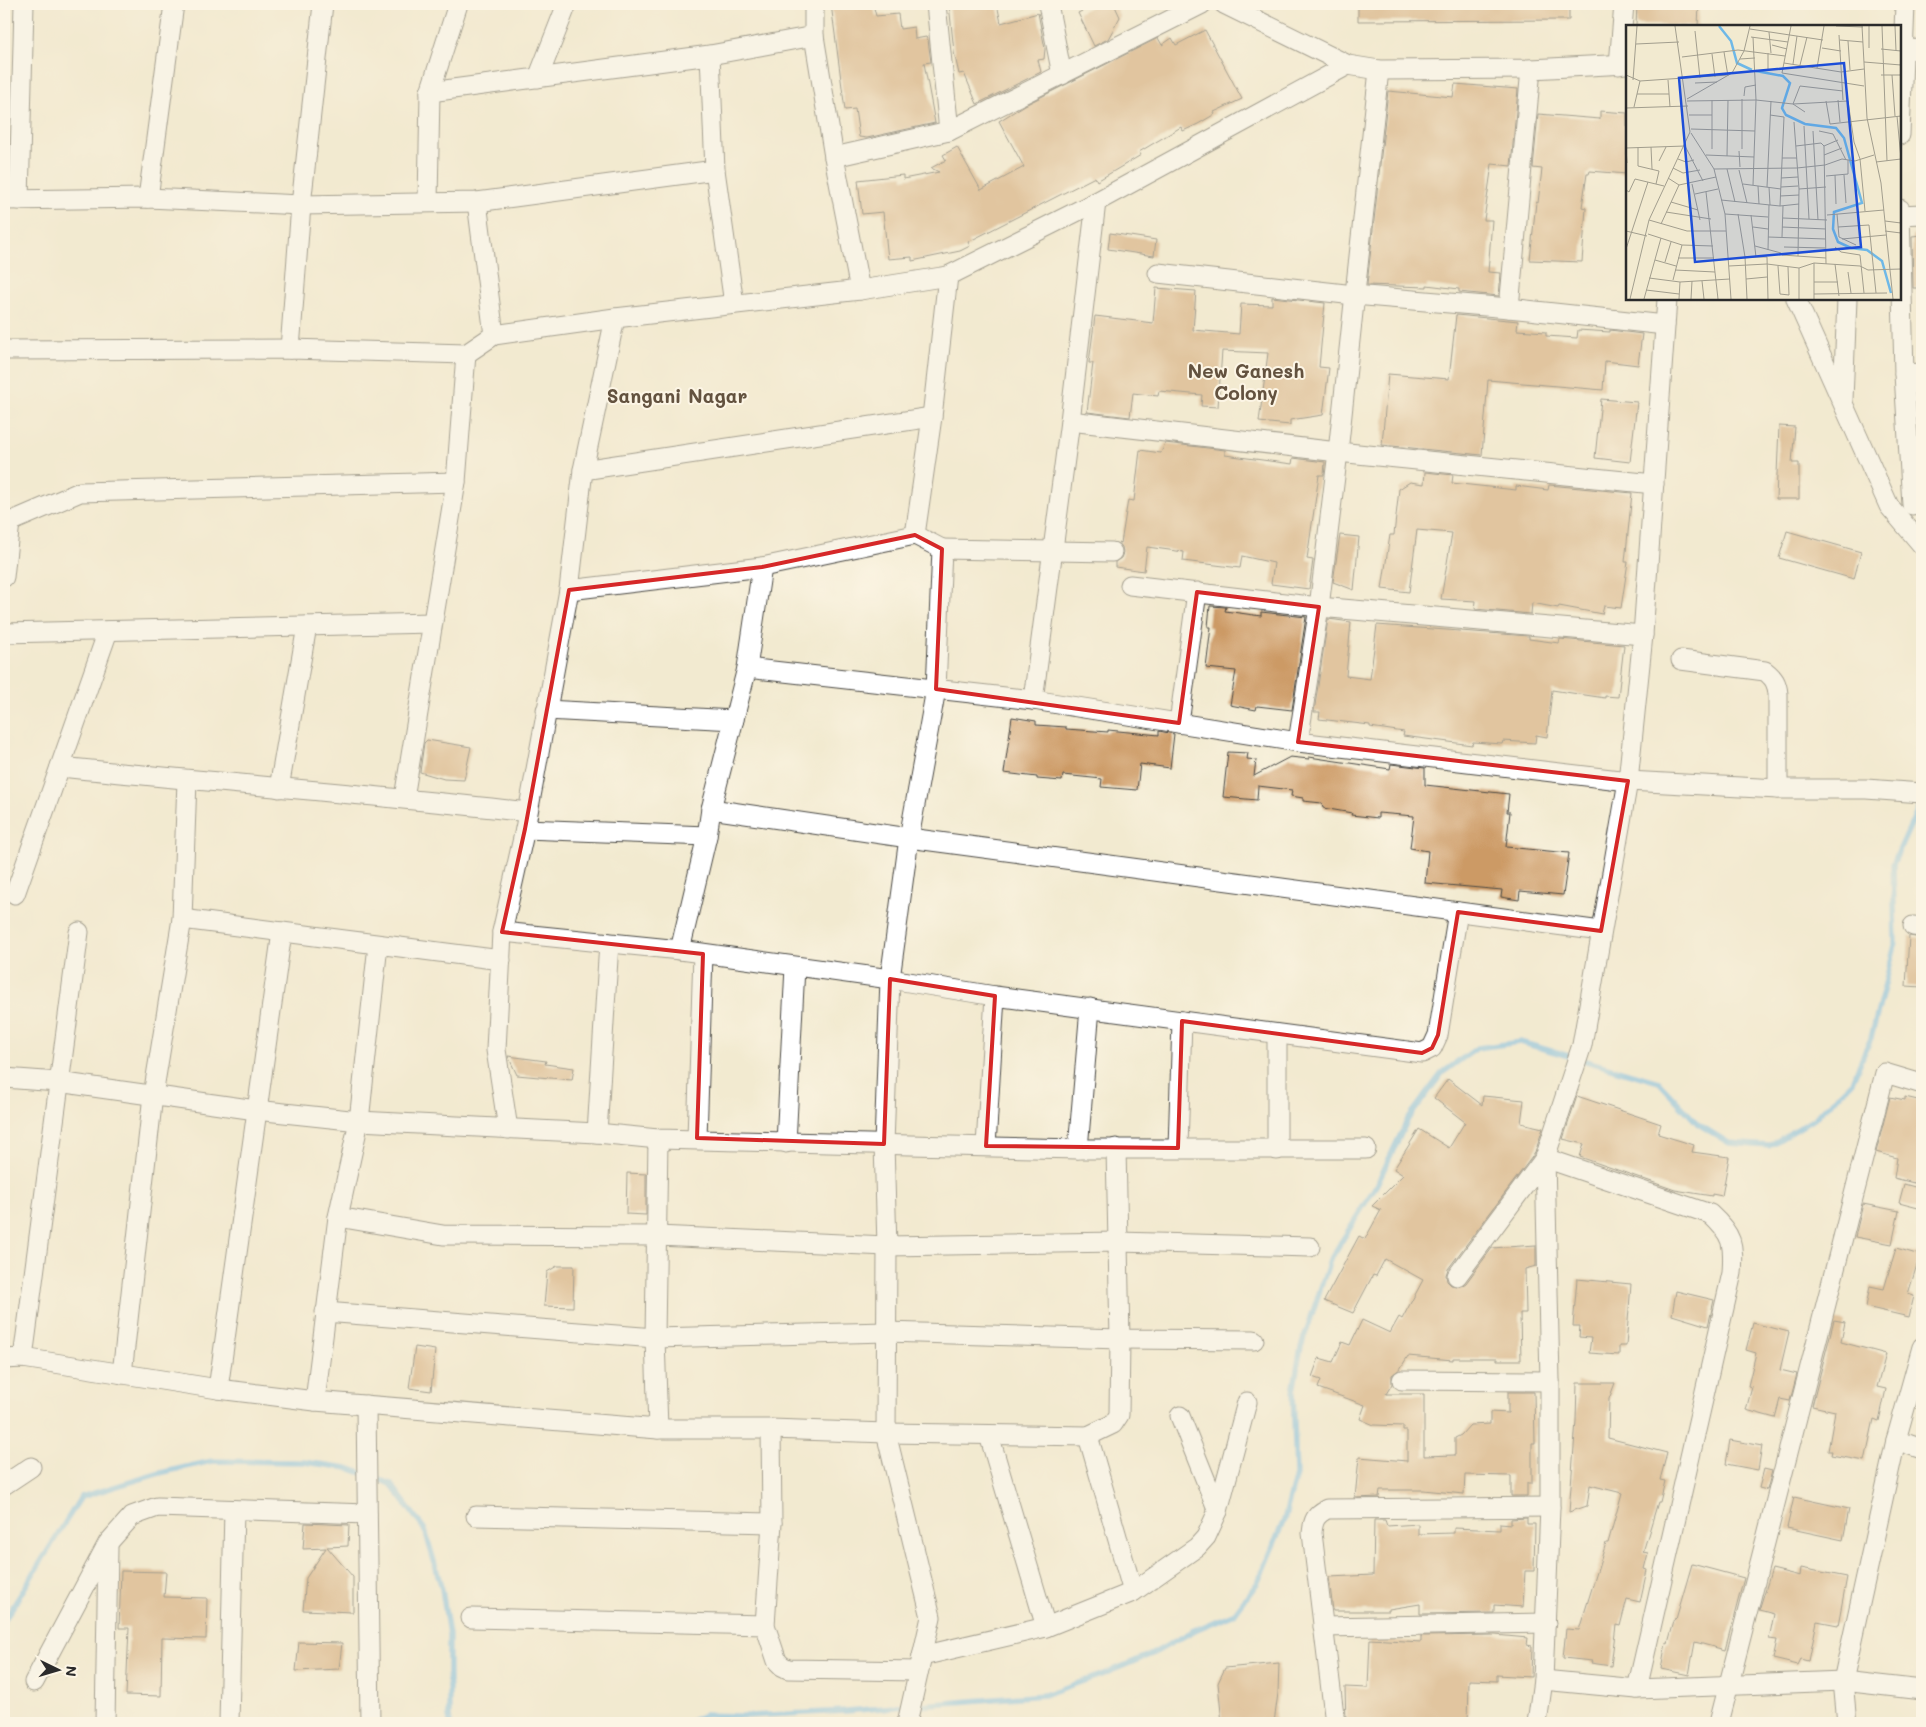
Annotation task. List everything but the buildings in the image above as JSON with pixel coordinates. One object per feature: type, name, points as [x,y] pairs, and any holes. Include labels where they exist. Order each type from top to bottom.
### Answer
[{"type":"street","points":[[24,4],[11,200],[148,198],[300,205],[478,202],[715,170]]},
{"type":"street","points":[[148,198],[174,4]]},
{"type":"street","points":[[290,349],[300,205],[322,4]]},
{"type":"street","points":[[428,202],[430,92],[458,4]]},
{"type":"street","points":[[538,78],[567,4]]},
{"type":"street","points":[[814,4],[814,36],[834,157],[860,290]]},
{"type":"street","points":[[936,4],[949,131]]},
{"type":"street","points":[[1048,4],[1062,75]]},
{"type":"street","points":[[834,157],[949,131],[1202,4]]},
{"type":"street","points":[[1224,4],[1348,65],[1379,70],[1531,69],[1623,65],[1624,4]]},
{"type":"street","points":[[1901,126],[1909,50],[1905,4]]},
{"type":"street","points":[[430,92],[710,55],[814,36]]},
{"type":"street","points":[[710,55],[715,170],[734,304]]},
{"type":"street","points":[[4,350],[290,349],[466,354],[494,335],[615,318],[860,290],[948,276],[1096,202],[1348,65]]},
{"type":"street","points":[[1509,308],[1531,69]]},
{"type":"street","points":[[1298,742],[1319,607],[1338,452],[1379,70]]},
{"type":"street","points":[[478,202],[494,335]]},
{"type":"street","points":[[1033,700],[1070,421],[1096,202]]},
{"type":"street","points":[[1901,215],[1922,214]]},
{"type":"street","points":[[1889,506],[1917,504],[1913,374],[1901,227]]},
{"type":"street","points":[[1158,273],[1354,295],[1509,308],[1665,325]]},
{"type":"street","points":[[915,535],[932,417],[948,276]]},
{"type":"street","points":[[1457,1276],[1545,1158],[1582,1045],[1628,781],[1643,635],[1666,300]]},
{"type":"street","points":[[1796,300],[1889,506],[1922,545]]},
{"type":"street","points":[[1843,405],[1847,300]]},
{"type":"street","points":[[508,1128],[496,1050],[502,932],[526,820],[569,590],[583,470],[615,318]]},
{"type":"street","points":[[404,798],[456,482],[466,354]]},
{"type":"street","points":[[583,470],[932,417]]},
{"type":"street","points":[[1070,421],[1338,452],[1654,484]]},
{"type":"street","points":[[4,577],[7,522],[80,492],[456,482]]},
{"type":"street","points":[[569,590],[762,567],[915,535],[942,550],[1112,552]]},
{"type":"street","points":[[907,1723],[931,1617],[886,1433],[884,1144],[890,979],[908,838],[936,689],[942,550]]},
{"type":"street","points":[[680,950],[708,836],[711,809],[747,668],[762,567]]},
{"type":"street","points":[[1130,584],[1319,607],[1643,635]]},
{"type":"street","points":[[1179,723],[1197,592]]},
{"type":"street","points":[[4,633],[432,623]]},
{"type":"street","points":[[279,788],[307,626]]},
{"type":"street","points":[[16,894],[108,630]]},
{"type":"street","points":[[1681,660],[1765,671],[1772,677],[1777,685],[1778,694],[1778,789]]},
{"type":"street","points":[[747,668],[1033,700],[1298,742],[1628,781],[1778,789],[1866,789],[1922,793]]},
{"type":"street","points":[[546,710],[734,720]]},
{"type":"street","points":[[60,767],[404,798],[526,820],[708,836]]},
{"type":"street","points":[[122,1374],[153,1094],[182,919],[188,780]]},
{"type":"street","points":[[711,809],[908,838],[1601,931]]},
{"type":"street","points":[[502,932],[680,950],[890,979],[995,996],[1422,1053],[1432,1048],[1438,1035],[1458,912]]},
{"type":"street","points":[[182,919],[500,960]]},
{"type":"street","points":[[23,1358],[79,932]]},
{"type":"street","points":[[218,1389],[282,932]]},
{"type":"street","points":[[597,1133],[609,943]]},
{"type":"street","points":[[315,1401],[338,1217],[359,1121],[378,945]]},
{"type":"street","points":[[697,1138],[703,954]]},
{"type":"street","points":[[786,1143],[795,967]]},
{"type":"street","points":[[986,1146],[995,996]]},
{"type":"street","points":[[1078,1149],[1090,1008]]},
{"type":"street","points":[[1178,1148],[1182,1021]]},
{"type":"street","points":[[1277,1150],[1278,1034]]},
{"type":"street","points":[[1719,1723],[1885,1073],[1922,1084]]},
{"type":"street","points":[[4,1078],[58,1082],[256,1110],[359,1121],[597,1133],[658,1139],[697,1138],[786,1143],[1078,1149],[1366,1149]]},
{"type":"street","points":[[658,1139],[655,1338],[658,1429]]},
{"type":"street","points":[[4,1359],[23,1358],[218,1389],[315,1401],[658,1429],[772,1429],[1088,1436],[1113,1424],[1119,1415],[1120,1339],[1116,1148]]},
{"type":"street","points":[[1537,1723],[1543,1680],[1550,1506],[1550,1381],[1545,1158]]},
{"type":"street","points":[[1545,1158],[1710,1214],[1723,1226],[1734,1249],[1732,1273],[1637,1690]]},
{"type":"street","points":[[338,1217],[443,1235],[657,1236],[886,1246],[1118,1242],[1310,1247]]},
{"type":"street","points":[[325,1312],[655,1338],[886,1332],[1120,1339],[1254,1340]]},
{"type":"street","points":[[1848,1723],[1842,1681],[1896,1440],[1922,1347]]},
{"type":"street","points":[[1402,1380],[1550,1381]]},
{"type":"street","points":[[772,1429],[772,1523],[766,1625],[777,1661],[788,1669],[919,1671],[1046,1627],[1133,1592],[1197,1547],[1206,1538],[1218,1511],[1246,1402]]},
{"type":"street","points":[[366,1405],[370,1723]]},
{"type":"street","points":[[1180,1416],[1218,1511]]},
{"type":"street","points":[[989,1435],[1046,1627]]},
{"type":"street","points":[[1088,1436],[1133,1592]]},
{"type":"street","points":[[1896,1440],[1922,1449]]},
{"type":"street","points":[[4,1485],[31,1467]]},
{"type":"street","points":[[1335,1723],[1312,1533],[1314,1521],[1319,1513],[1327,1509],[1550,1506]]},
{"type":"street","points":[[34,1682],[108,1543],[132,1516],[157,1507],[367,1514]]},
{"type":"street","points":[[229,1723],[234,1510]]},
{"type":"street","points":[[476,1516],[772,1523]]},
{"type":"street","points":[[105,1723],[108,1543]]},
{"type":"street","points":[[471,1618],[766,1625]]},
{"type":"street","points":[[1323,1627],[1546,1623]]},
{"type":"street","points":[[1543,1680],[1637,1690],[1842,1681],[1922,1690]]},
{"type":"highlighted area","points":[[915,535],[942,549],[936,689],[1179,723],[1197,592],[1319,607],[1298,742],[1628,781],[1601,931],[1458,912],[1438,1035],[1432,1048],[1422,1053],[1182,1021],[1178,1148],[986,1146],[995,996],[890,979],[884,1144],[697,1138],[703,954],[502,932],[525,829],[569,590],[762,567]]},
{"type":"waterway","points":[[687,1723],[704,1715],[747,1716],[846,1711],[1044,1695],[1101,1675],[1152,1654],[1195,1630],[1235,1613],[1258,1582],[1284,1520],[1296,1475],[1293,1392],[1301,1347],[1330,1260],[1377,1184],[1408,1119],[1442,1073],[1477,1048],[1520,1042],[1659,1082],[1698,1124],[1729,1143],[1769,1146],[1814,1119],[1852,1082],[1871,1038],[1895,945],[1893,864],[1922,800]]},
{"type":"waterway","points":[[4,1621],[81,1497],[160,1473],[212,1461],[304,1462],[348,1468],[391,1484],[425,1530],[442,1589],[449,1635],[450,1723]]},
{"type":"district","name":"New Ganesh Colony","points":[[1246,381]]},
{"type":"district","name":"Sangani Nagar","points":[[677,395]]}]
